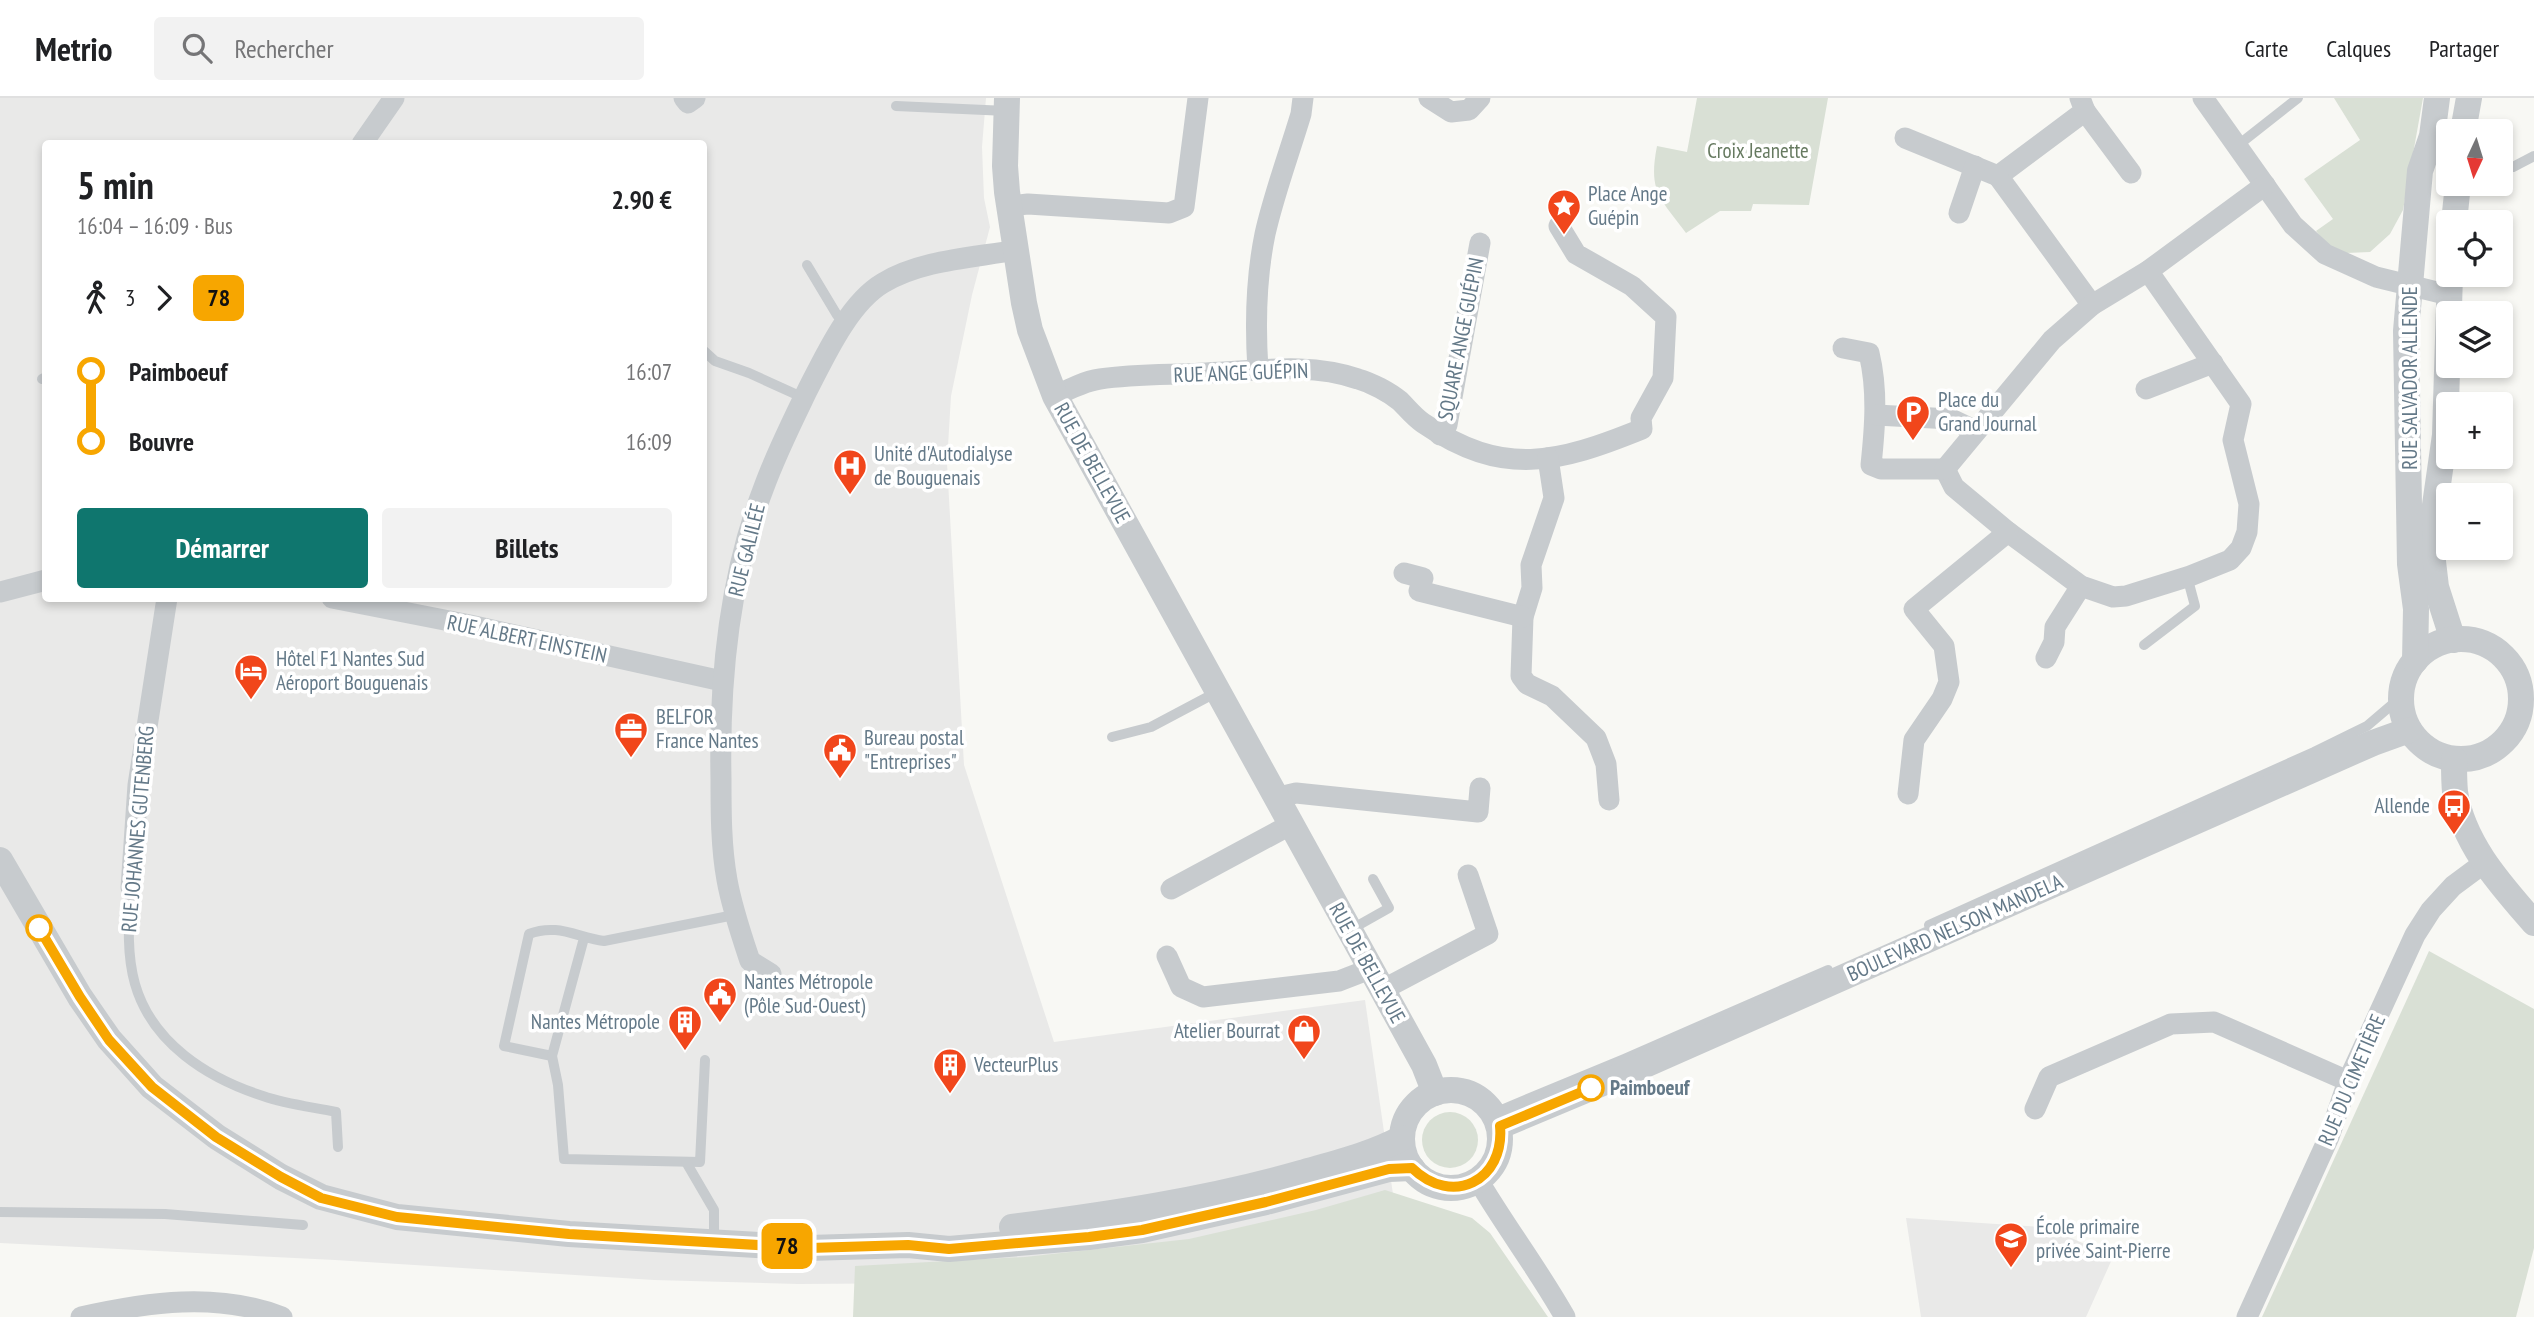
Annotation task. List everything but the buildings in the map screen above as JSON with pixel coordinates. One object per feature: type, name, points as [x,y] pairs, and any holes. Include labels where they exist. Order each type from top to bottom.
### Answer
[{"type":"street","points":[[365,140],[394,98]]},
{"type":"street","points":[[684,98],[688,103],[695,98]]},
{"type":"street","points":[[1009,206],[1028,204],[1169,213],[1184,207],[1198,98]]},
{"type":"street","points":[[1258,370],[1258,293],[1265,235],[1301,114],[1303,98]]},
{"type":"street","points":[[1429,98],[1451,112],[1469,110],[1480,98]]},
{"type":"street","points":[[2203,98],[2293,225],[2325,254],[2376,276],[2409,284],[2436,285]]},
{"type":"street","name":"RUE SALVADOR ALLENDE","points":[[2415,661],[2416,609],[2410,564],[2406,365],[2409,284],[2420,171],[2432,136],[2437,98]]},
{"type":"street","points":[[2465,119],[2469,98]]},
{"type":"street","name":"RUE DE BELLEVUE","points":[[1007,104],[1005,166],[1016,250],[1030,330],[1055,396],[1424,1065],[1435,1093]]},
{"type":"street","points":[[1998,176],[2083,104],[2131,173]]},
{"type":"street","points":[[1905,138],[1998,176],[2092,305]]},
{"type":"street","points":[[1959,213],[1975,166]]},
{"type":"street","points":[[1945,469],[2052,341],[2092,305],[2148,271],[2264,185]]},
{"type":"street","name":"RUE ANGE GUÉPIN","points":[[1055,396],[1098,379],[1258,370],[1327,371],[1359,379],[1399,401],[1415,418],[1475,453],[1506,460],[1548,458],[1592,449],[1642,429],[1641,418],[1662,378],[1666,317],[1632,286],[1576,254],[1559,226]]},
{"type":"street","name":"SQUARE ANGE GUÉPIN","points":[[1440,435],[1447,425],[1480,243]]},
{"type":"street","name":"RUE GALILÉE","points":[[771,974],[750,961],[734,915],[727,876],[721,811],[722,681],[733,601],[747,539],[764,487],[821,364],[858,305],[881,284],[908,271],[1016,250]]},
{"type":"street","points":[[1945,469],[1954,486],[2008,532],[2081,586],[2113,597],[2126,596],[2230,559],[2241,548],[2247,532],[2249,504],[2233,440],[2241,404],[2148,271]]},
{"type":"street","name":"RUE SALVADOR ALLENDE","points":[[2449,287],[2445,435],[2434,512],[2432,554],[2436,587],[2453,640]]},
{"type":"street","points":[[1843,348],[1869,353],[1876,415],[1871,465],[1881,469],[1945,469]]},
{"type":"street","points":[[2146,388],[2213,363]]},
{"type":"street","points":[[1876,415],[1951,419],[1976,431]]},
{"type":"street","points":[[1548,458],[1554,498],[1531,565],[1532,587],[1523,617],[1521,676],[1527,684],[1552,696],[1596,738],[1606,764],[1609,800]]},
{"type":"street","points":[[1908,785],[1914,740],[1942,699],[1949,682],[1944,646],[1914,609],[2008,532]]},
{"type":"street","points":[[1404,573],[1423,578],[1419,591],[1523,617]]},
{"type":"street","points":[[0,593],[42,581]]},
{"type":"street","points":[[2046,658],[2054,642],[2055,627],[2081,586]]},
{"type":"street","name":"RUE JOHANNES GUTENBERG","points":[[131,888],[138,785],[166,602]]},
{"type":"street","name":"RUE ALBERT EINSTEIN","points":[[352,602],[470,625],[722,681]]},
{"type":"street","points":[[2453,640],[2476,641],[2495,650],[2526,680],[2519,713],[2506,739],[2498,747],[2471,759],[2454,759],[2427,749],[2409,730],[2402,711],[2401,697],[2405,678],[2415,661],[2432,647],[2453,640]]},
{"type":"street","name":"BOULEVARD NELSON MANDELA","points":[[1497,1119],[1629,1072],[2335,760],[2409,730]]},
{"type":"street","points":[[2454,759],[2455,792],[2461,814],[2484,863],[2534,923]]},
{"type":"street","points":[[1275,797],[1296,793],[1478,812],[1480,788]]},
{"type":"street","points":[[1171,890],[1290,825]]},
{"type":"street","points":[[0,860],[80,997],[109,1040],[152,1087],[216,1137],[281,1177],[321,1198],[397,1217],[569,1234],[809,1248],[908,1245],[949,1249],[1122,1233],[1266,1202],[1389,1169],[1412,1168]]},
{"type":"street","name":"RUE DU CIMETIÈRE","points":[[2247,1317],[2329,1137],[2348,1081],[2415,935],[2431,910],[2453,886],[2484,863]]},
{"type":"street","points":[[1167,956],[1181,987],[1203,997],[1376,979],[1488,934],[1468,875]]},
{"type":"street","points":[[2035,1109],[2049,1077],[2171,1024],[2214,1022],[2348,1081]]},
{"type":"street","points":[[1457,1090],[1480,1098],[1497,1119],[1500,1141],[1496,1159],[1485,1174],[1465,1186],[1450,1188],[1423,1179],[1412,1168],[1405,1154],[1402,1138],[1409,1114],[1420,1101],[1435,1093],[1457,1090]]},
{"type":"street","points":[[908,1245],[949,1233],[1148,1208],[1266,1183],[1365,1155],[1402,1138]]},
{"type":"street","points":[[1478,1180],[1494,1208],[1533,1262],[1565,1317]]},
{"type":"street","points":[[81,1317],[165,1302],[211,1301],[265,1310],[282,1317]]},
{"type":"lane","points":[[2237,146],[2298,98]]},
{"type":"lane","points":[[896,106],[1007,104]]},
{"type":"lane","points":[[2513,167],[2534,156]]},
{"type":"lane","points":[[807,265],[836,315],[846,324]]},
{"type":"lane","points":[[707,353],[715,360],[804,398]]},
{"type":"lane","points":[[2144,645],[2195,606],[2187,576]]},
{"type":"lane","points":[[1112,737],[1151,727],[1220,691]]},
{"type":"lane","points":[[1913,932],[2314,752],[2367,726],[2401,697]]},
{"type":"lane","points":[[1350,930],[1389,908],[1373,879]]},
{"type":"lane","name":"RUE JOHANNES GUTENBERG","points":[[131,888],[128,938],[134,982],[142,1005],[164,1036],[188,1059],[222,1080],[264,1097],[336,1112],[338,1147]]},
{"type":"lane","points":[[552,1056],[504,1046],[529,934],[541,929],[565,930],[583,938],[604,941],[734,915]]},
{"type":"lane","points":[[583,938],[552,1056],[558,1085],[564,1159],[700,1162],[705,1060]]},
{"type":"lane","points":[[1497,1119],[1624,1059],[1838,965]]},
{"type":"lane","points":[[686,1162],[713,1210],[714,1242]]},
{"type":"lane","points":[[0,1212],[153,1213],[303,1225]]},
{"type":"shaded area","points":[[0,98],[986,98],[982,147],[984,198],[990,227],[972,295],[951,396],[947,463],[964,765],[1054,1042],[1365,1000],[1395,1208],[949,1283],[798,1284],[654,1280],[0,1243]]},
{"type":"shaded area","name":"École primaire privée Saint-Pierre","points":[[1906,1218],[2071,1229],[2067,1236],[2113,1257],[2086,1317],[1921,1317]]},
{"type":"green space","name":"Croix Jeanette","points":[[1697,98],[1828,98],[1809,205],[1753,204],[1751,211],[1720,211],[1686,233],[1658,194],[1654,174],[1657,146],[1687,152]]},
{"type":"green space","points":[[2334,98],[2423,98],[2403,210],[2390,234],[2370,252],[2346,253],[2327,244],[2316,231],[2333,219],[2304,179],[2360,140]]},
{"type":"green space","points":[[2429,951],[2534,1009],[2534,1248],[2516,1317],[2262,1317]]},
{"type":"green space","points":[[1444,1112],[1456,1112],[1466,1116],[1474,1124],[1478,1140],[1474,1156],[1466,1164],[1456,1168],[1444,1168],[1434,1164],[1426,1156],[1422,1146],[1422,1134],[1426,1124],[1434,1116]]},
{"type":"green space","points":[[1385,1190],[1472,1218],[1490,1233],[1548,1317],[853,1317],[855,1266],[1025,1257],[1189,1239],[1316,1210]]},
{"type":"bus line","name":"78","points":[[39,928],[109,1040],[152,1087],[216,1137],[321,1198],[397,1217],[438,1223],[569,1234],[809,1248],[908,1245],[949,1249],[1089,1237],[1142,1230],[1266,1202],[1389,1169],[1412,1168],[1423,1179],[1436,1185],[1450,1188],[1465,1186],[1485,1174],[1496,1159],[1500,1126],[1591,1088]]},
{"type":"place","name":"Place Ange Guépin","points":[[1564,236]]},
{"type":"place","name":"Place du Grand Journal","points":[[1913,442]]},
{"type":"place","name":"Unité d'Autodialyse de Bouguenais","points":[[850,496]]},
{"type":"place","name":"Hôtel F1 Nantes Sud Aéroport Bouguenais","points":[[251,701]]},
{"type":"place","name":"BELFOR France Nantes","points":[[631,759]]},
{"type":"place","name":"Bureau postal \"Entreprises\"","points":[[840,780]]},
{"type":"place","name":"Allende","points":[[2454,836]]},
{"type":"place","name":"Nantes Métropole (Pôle Sud-Ouest)","points":[[720,1024]]},
{"type":"place","name":"Nantes Métropole","points":[[685,1052]]},
{"type":"place","name":"Atelier Bourrat","points":[[1304,1061]]},
{"type":"place","name":"Paimboeuf","points":[[1591,1088]]},
{"type":"place","name":"VecteurPlus","points":[[950,1095]]},
{"type":"place","name":"École primaire privée Saint-Pierre","points":[[2011,1269]]}]
